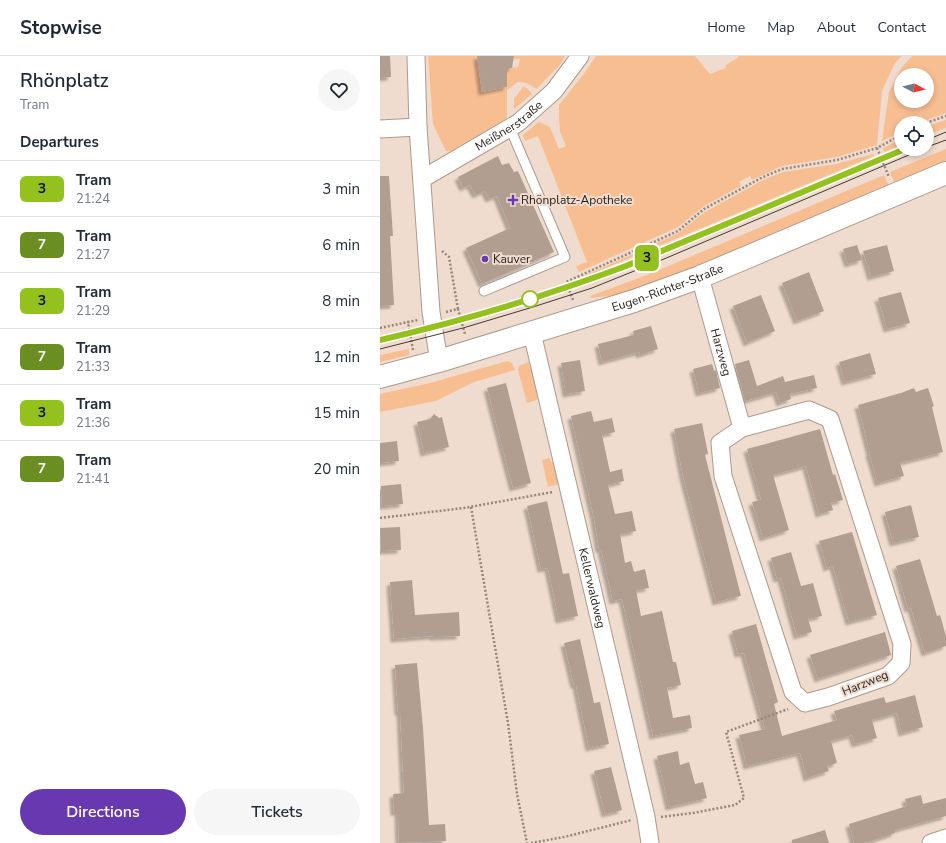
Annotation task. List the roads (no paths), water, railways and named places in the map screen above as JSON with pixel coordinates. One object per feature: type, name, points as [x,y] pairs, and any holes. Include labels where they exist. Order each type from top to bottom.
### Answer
[{"type":"main road","name":"Eugen-Richter-Straße","points":[[380,377],[439,361],[634,302],[700,277],[946,174]]},
{"type":"street","points":[[416,56],[418,127],[432,317],[439,361]]},
{"type":"street","name":"Meißnerstraße","points":[[422,179],[518,123],[554,91],[580,56]]},
{"type":"street","points":[[380,129],[418,127]]},
{"type":"street","name":"Harzweg","points":[[700,277],[742,428]]},
{"type":"street","name":"Kellerwaldweg","points":[[532,333],[646,818],[650,843]]},
{"type":"street","name":"Harzweg","points":[[809,410],[830,418],[902,644],[901,663],[888,676],[828,697],[805,702],[793,692],[723,476],[720,443],[742,428],[809,410]]},
{"type":"street","points":[[931,843],[946,838]]},
{"type":"lane","points":[[484,291],[565,257],[510,128]]},
{"type":"tram line","points":[[934,137],[946,132]]},
{"type":"tram line","points":[[934,144],[946,140]]},
{"type":"tram line","points":[[380,340],[411,333],[535,298],[596,277],[626,266],[894,154]]},
{"type":"tram line","name":"3","points":[[380,340],[410,334],[461,320],[589,280],[626,266],[894,154]]},
{"type":"tram line","points":[[380,349],[463,328],[592,288],[907,156]]},
{"type":"place","name":"Rhönplatz-Apotheke","points":[[513,200]]},
{"type":"place","name":"Kauver","points":[[485,259]]}]
